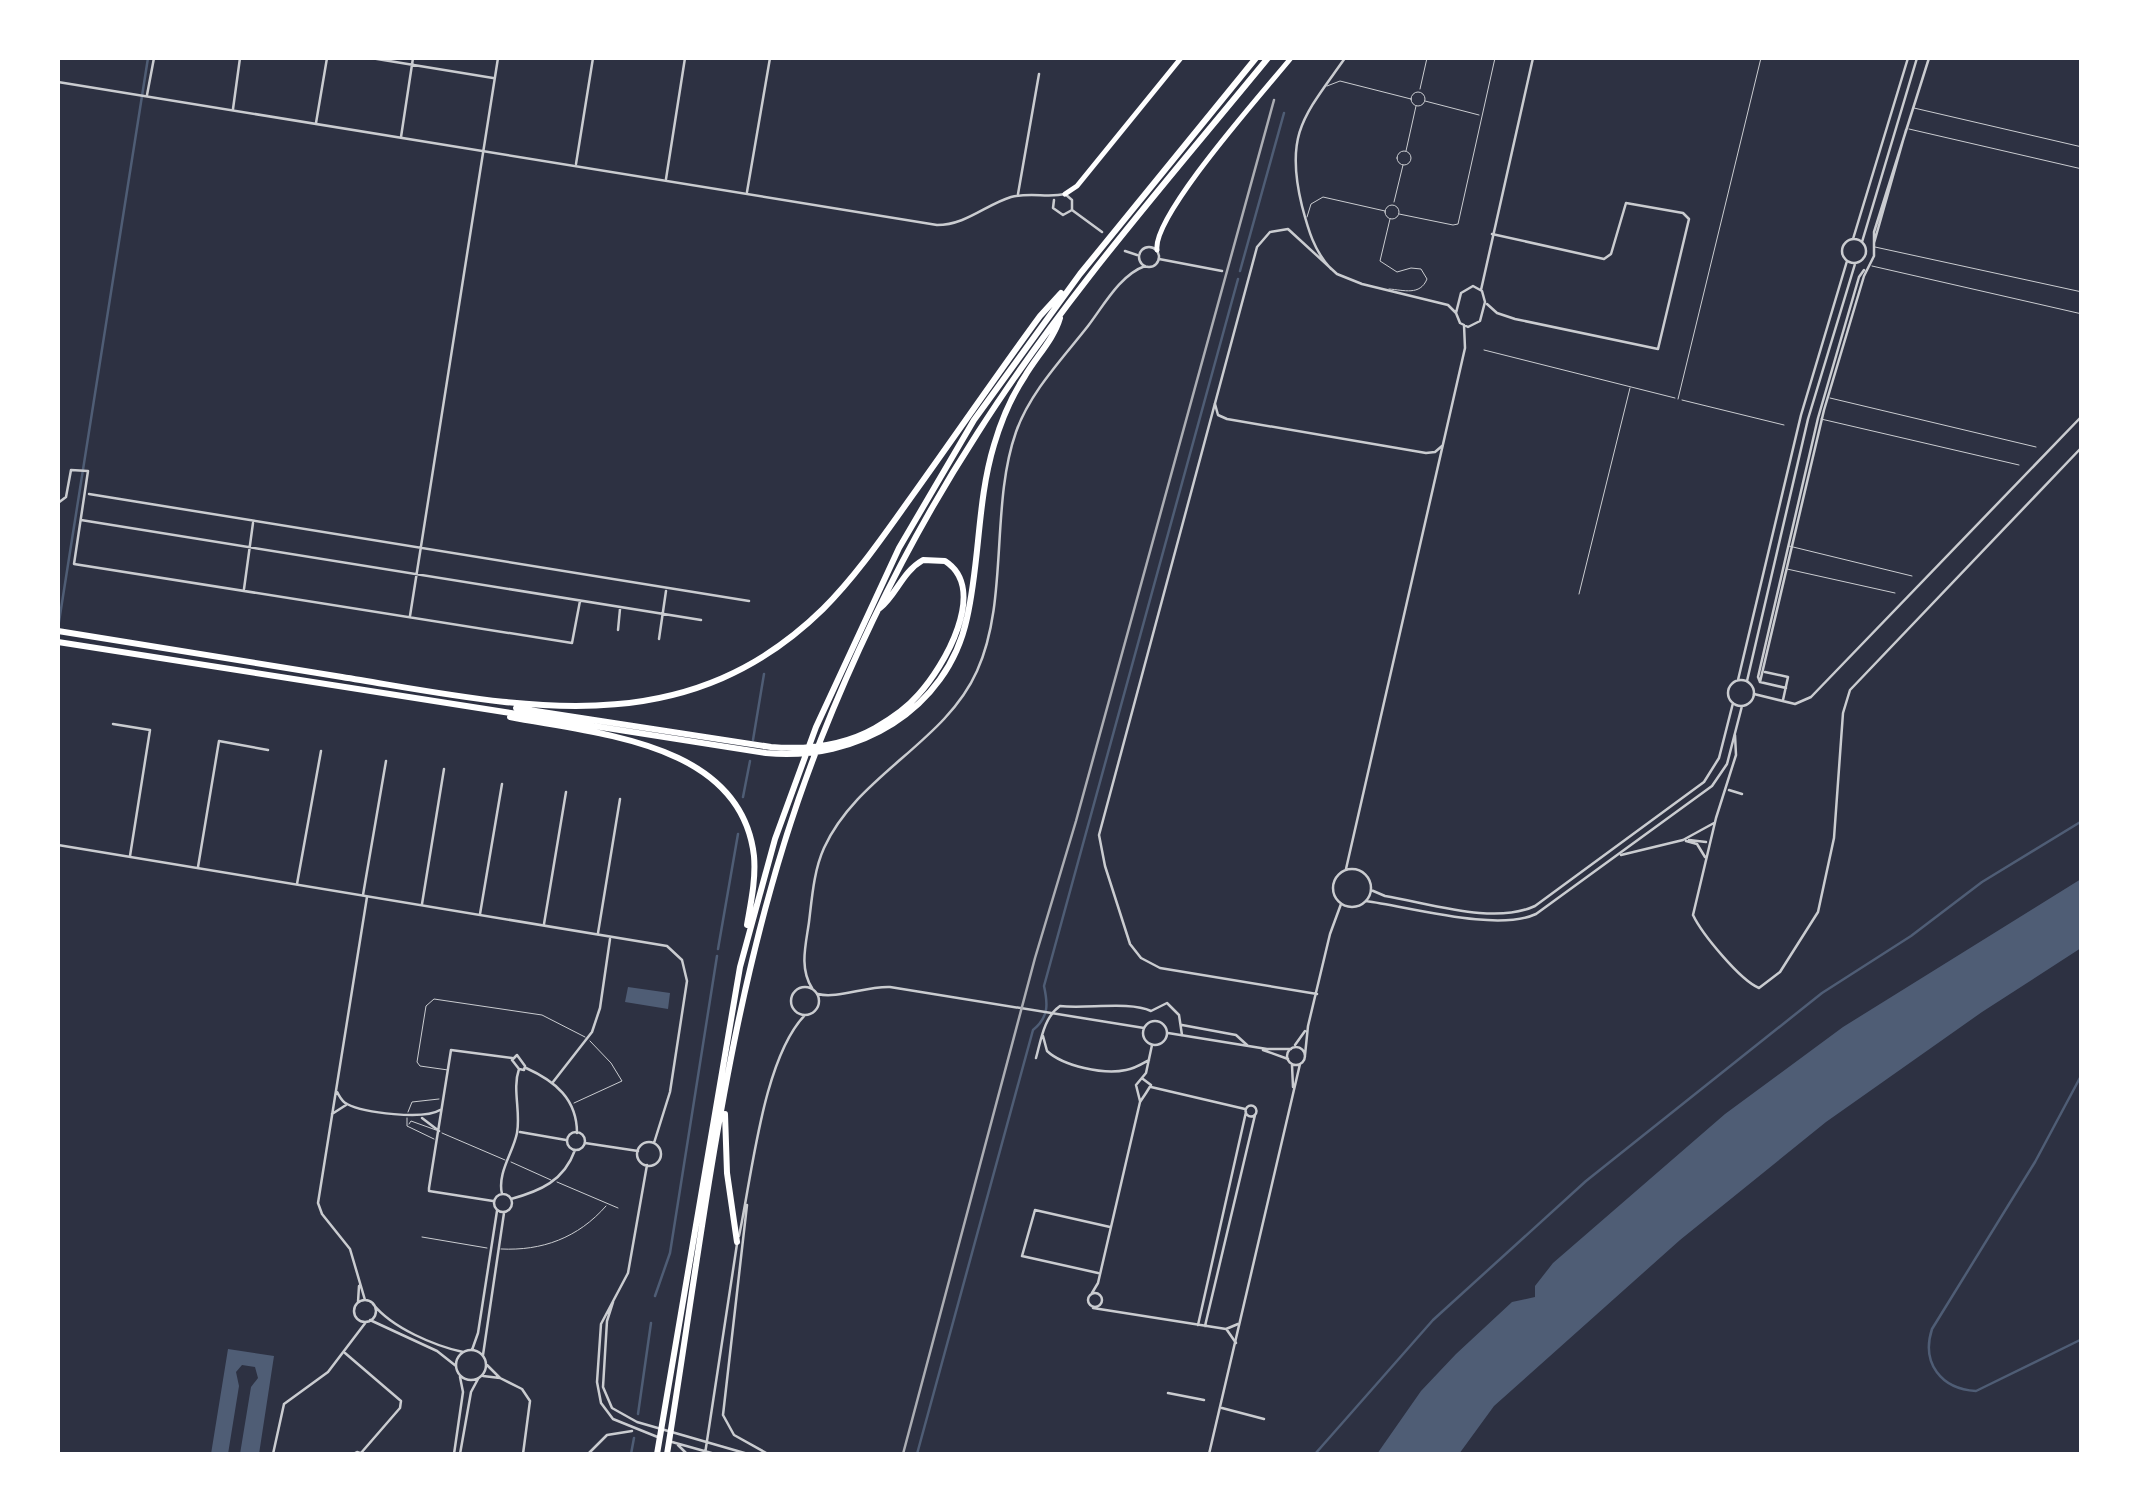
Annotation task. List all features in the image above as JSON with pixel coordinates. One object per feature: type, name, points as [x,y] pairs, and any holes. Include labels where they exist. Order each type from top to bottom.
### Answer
[{"type":"highway","points":[[1065,194],[1077,186],[1181,58]]},
{"type":"highway","points":[[740,967],[767,865],[806,752],[871,603],[924,504],[969,428],[1080,274],[1256,58]]},
{"type":"highway","points":[[667,1454],[724,1097],[746,986],[779,861],[820,741],[878,610],[955,468],[1060,314],[1269,58]]},
{"type":"highway","points":[[1157,250],[1158,233],[1177,202],[1292,58]]},
{"type":"highway","points":[[426,691],[560,708],[626,705],[705,684],[764,655],[810,620],[850,578],[1040,316],[1080,274]]},
{"type":"highway","points":[[60,632],[426,691],[766,754],[832,751],[861,742],[896,723],[927,696],[968,617],[982,498],[996,436],[1018,387],[1056,330],[1060,314]]},
{"type":"highway","points":[[878,610],[916,564],[937,558],[952,565],[962,579],[964,599],[943,668]]},
{"type":"highway","points":[[59,642],[426,701],[630,729]]},
{"type":"highway","points":[[426,701],[642,744],[684,760],[708,775],[734,805],[753,849],[753,884],[740,967],[655,1454]]},
{"type":"highway","points":[[724,1097],[726,1163],[738,1242]]},
{"type":"street","points":[[146,96],[154,58]]},
{"type":"street","points":[[232,110],[240,58]]},
{"type":"street","points":[[316,124],[327,58]]},
{"type":"street","points":[[371,58],[495,78]]},
{"type":"street","points":[[400,138],[413,58]]},
{"type":"street","points":[[409,617],[498,58]]},
{"type":"street","points":[[576,166],[593,58]]},
{"type":"street","points":[[666,180],[685,58]]},
{"type":"street","points":[[747,193],[770,58]]},
{"type":"street","points":[[1337,274],[1320,255],[1306,223],[1294,147],[1302,123],[1345,58]]},
{"type":"street","points":[[1411,99],[1419,92],[1427,58]]},
{"type":"street","points":[[1390,219],[1399,214],[1458,224],[1495,58]]},
{"type":"street","points":[[1492,234],[1604,259],[1611,254],[1626,202],[1683,213],[1689,219],[1658,349],[1515,320],[1497,313],[1485,302],[1481,290],[1492,234],[1532,58]]},
{"type":"street","points":[[1678,399],[1761,58]]},
{"type":"street","points":[[1854,239],[1908,58]]},
{"type":"street","points":[[1917,58],[1862,242],[1867,253],[1855,264],[1810,413],[1747,681],[1754,694],[1796,704],[1811,697],[2082,416]]},
{"type":"street","points":[[1760,682],[1820,418],[1874,257],[1874,234],[1928,58]]},
{"type":"street","points":[[1018,196],[1039,74]]},
{"type":"street","points":[[1322,90],[1340,81],[1411,99],[1416,106],[1406,151],[1411,159],[1403,164]]},
{"type":"street","points":[[58,82],[940,225],[1018,196],[1054,198],[1065,194],[1072,200],[1072,210]]},
{"type":"street","points":[[1419,92],[1425,101],[1482,116]]},
{"type":"street","points":[[1416,106],[1425,101]]},
{"type":"street","points":[[1912,108],[2082,147]]},
{"type":"street","points":[[1906,129],[2082,169]]},
{"type":"street","points":[[1399,214],[1394,205],[1403,164],[1398,156],[1406,151]]},
{"type":"street","points":[[1306,223],[1311,204],[1323,196],[1385,210],[1394,205]]},
{"type":"street","points":[[1054,198],[1052,205],[1057,213],[1072,210]]},
{"type":"street","points":[[1072,210],[1102,232]]},
{"type":"street","points":[[1381,288],[1416,291],[1426,279],[1421,269],[1396,272],[1380,261],[1390,219],[1385,210]]},
{"type":"street","points":[[1317,994],[1160,968],[1146,962],[1128,940],[1099,844],[1256,251],[1265,236],[1278,229],[1292,231],[1324,266],[1337,274],[1448,306],[1464,326],[1465,345],[1346,869],[1333,882],[1334,894],[1341,904],[1356,906],[1366,901],[1483,921],[1514,922],[1544,910],[1714,784],[1727,764],[1742,706]]},
{"type":"street","points":[[1754,694],[1742,706],[1728,697],[1729,688],[1738,680],[1803,406],[1847,261],[1842,250],[1846,242],[1862,242]]},
{"type":"street","points":[[1874,246],[2082,292]]},
{"type":"street","points":[[1138,256],[1144,247],[1157,250],[1159,259]]},
{"type":"street","points":[[1126,250],[1138,256],[1145,266]]},
{"type":"street","points":[[832,996],[818,994],[805,974],[816,876],[828,840],[859,799],[954,707],[979,667],[989,630],[1006,474],[1020,422],[1121,283],[1159,259]]},
{"type":"street","points":[[1159,259],[1222,271]]},
{"type":"street","points":[[1847,261],[1855,264]]},
{"type":"street","points":[[1869,265],[2082,314]]},
{"type":"street","points":[[1456,313],[1463,291],[1474,286],[1481,290]]},
{"type":"street","points":[[1464,326],[1478,324],[1485,302]]},
{"type":"street","points":[[1484,350],[1784,426]]},
{"type":"street","points":[[1579,594],[1630,387]]},
{"type":"street","points":[[1826,397],[2036,447]]},
{"type":"street","points":[[1215,404],[1218,415],[1226,420],[1428,453],[1443,445]]},
{"type":"street","points":[[1820,418],[2019,465]]},
{"type":"street","points":[[1735,734],[1736,752],[1693,913],[1695,921],[1751,984],[1759,988],[1774,978],[1818,912],[1834,838],[1842,713],[1850,690],[2082,447]]},
{"type":"street","points":[[58,503],[66,497],[70,471],[82,469],[89,473],[74,564],[572,643],[580,601]]},
{"type":"street","points":[[86,494],[749,601]]},
{"type":"street","points":[[81,520],[701,620]]},
{"type":"street","points":[[244,591],[254,521]]},
{"type":"street","points":[[1790,546],[1912,576]]},
{"type":"street","points":[[1785,569],[1895,593]]},
{"type":"street","points":[[1760,682],[1785,569]]},
{"type":"street","points":[[659,639],[666,588]]},
{"type":"street","points":[[618,630],[620,608]]},
{"type":"street","points":[[1763,671],[1788,678],[1783,702]]},
{"type":"street","points":[[1738,680],[1747,681]]},
{"type":"street","points":[[1760,682],[1786,688]]},
{"type":"street","points":[[1346,869],[1364,873],[1371,890],[1385,896],[1496,914],[1535,906],[1704,782],[1720,758],[1733,703]]},
{"type":"street","points":[[113,724],[150,730],[130,858]]},
{"type":"street","points":[[198,869],[218,742],[268,750]]},
{"type":"street","points":[[296,885],[321,751]]},
{"type":"street","points":[[365,1300],[350,1249],[319,1208],[386,761]]},
{"type":"street","points":[[422,904],[444,769]]},
{"type":"street","points":[[480,915],[502,784]]},
{"type":"street","points":[[1727,789],[1742,794]]},
{"type":"street","points":[[544,926],[566,792]]},
{"type":"street","points":[[598,934],[620,799]]},
{"type":"street","points":[[1622,855],[1683,840],[1715,822]]},
{"type":"street","points":[[1683,840],[1696,844],[1706,858]]},
{"type":"street","points":[[1683,840],[1709,842]]},
{"type":"street","points":[[58,846],[667,946],[678,954],[686,970],[670,1092],[654,1142],[661,1155],[655,1164],[640,1162],[638,1151],[642,1144],[654,1142]]},
{"type":"street","points":[[1366,901],[1371,890]]},
{"type":"street","points":[[1209,1454],[1331,929],[1341,904]]},
{"type":"street","points":[[553,1082],[587,1039],[600,1008],[610,936]]},
{"type":"street","points":[[706,1454],[738,1242],[772,1079],[789,1034],[805,1015],[832,996],[878,987],[1144,1028]]},
{"type":"street","points":[[805,1015],[796,1012],[791,999],[798,988],[812,988]]},
{"type":"street","points":[[818,994],[818,1007]]},
{"type":"street","points":[[448,1070],[420,1066],[417,1062],[426,1006],[434,999],[542,1016],[570,1028],[601,1050],[622,1081],[572,1104]]},
{"type":"street","points":[[1151,1011],[1168,1004],[1178,1012],[1182,1035]]},
{"type":"street","points":[[1036,1058],[1053,1010],[1060,1006],[1138,1006],[1151,1011]]},
{"type":"street","points":[[1151,1011],[1152,1020]]},
{"type":"street","points":[[1144,1028],[1152,1020]]},
{"type":"street","points":[[1152,1020],[1163,1023],[1168,1033]]},
{"type":"street","points":[[1182,1026],[1236,1035],[1247,1046]]},
{"type":"street","points":[[1293,1094],[1292,1049],[1308,1026]]},
{"type":"street","points":[[1144,1028],[1146,1040],[1152,1044],[1163,1042],[1168,1033]]},
{"type":"street","points":[[1168,1033],[1257,1048],[1300,1049],[1305,1054]]},
{"type":"street","points":[[1042,1035],[1044,1046],[1054,1058],[1126,1072],[1149,1060]]},
{"type":"street","points":[[1151,1087],[1147,1070],[1152,1044]]},
{"type":"street","points":[[1257,1048],[1300,1064]]},
{"type":"street","points":[[502,1194],[494,1201],[429,1191],[451,1050],[512,1058],[517,1055],[526,1068],[553,1082],[572,1104],[577,1133]]},
{"type":"street","points":[[502,1194],[500,1180],[517,1131],[519,1069],[512,1058]]},
{"type":"street","points":[[519,1069],[526,1068]]},
{"type":"street","points":[[1147,1070],[1136,1085],[1138,1114],[1098,1282],[1087,1300],[1093,1308],[1226,1329],[1236,1344]]},
{"type":"street","points":[[1141,1079],[1149,1081]]},
{"type":"street","points":[[1140,1102],[1151,1087]]},
{"type":"street","points":[[1151,1087],[1255,1114]]},
{"type":"street","points":[[336,1090],[348,1104],[408,1115],[432,1114],[442,1108]]},
{"type":"street","points":[[1139,1092],[1146,1093]]},
{"type":"street","points":[[437,1140],[407,1126],[408,1115],[412,1102],[444,1098]]},
{"type":"street","points":[[332,1114],[348,1104]]},
{"type":"street","points":[[1198,1324],[1246,1111],[1252,1105],[1256,1110],[1206,1326]]},
{"type":"street","points":[[432,1114],[440,1119]]},
{"type":"street","points":[[416,1116],[439,1131]]},
{"type":"street","points":[[431,1123],[440,1119]]},
{"type":"street","points":[[410,1124],[439,1131],[618,1208]]},
{"type":"street","points":[[517,1131],[568,1140],[577,1133]]},
{"type":"street","points":[[577,1133],[585,1143]]},
{"type":"street","points":[[568,1140],[574,1150]]},
{"type":"street","points":[[585,1143],[638,1151]]},
{"type":"street","points":[[574,1150],[585,1143]]},
{"type":"street","points":[[502,1194],[511,1199],[538,1191],[554,1181],[574,1150]]},
{"type":"street","points":[[647,1165],[630,1268],[601,1324],[598,1394],[605,1410],[616,1421],[715,1454]]},
{"type":"street","points":[[511,1199],[511,1208],[504,1213],[483,1355],[500,1378],[530,1401],[523,1454]]},
{"type":"street","points":[[472,1350],[497,1211],[494,1201]]},
{"type":"street","points":[[746,1202],[724,1420],[740,1439],[768,1454]]},
{"type":"street","points":[[499,1249],[538,1247],[564,1239],[588,1224],[608,1204]]},
{"type":"street","points":[[1100,1274],[1022,1256],[1036,1210],[1111,1227]]},
{"type":"street","points":[[497,1211],[504,1213]]},
{"type":"street","points":[[1219,1234],[1228,1234]]},
{"type":"street","points":[[1219,1234],[1226,1240]]},
{"type":"street","points":[[422,1237],[491,1249]]},
{"type":"street","points":[[733,1274],[735,1286]]},
{"type":"street","points":[[1098,1282],[1106,1308],[1113,1312]]},
{"type":"street","points":[[354,1334],[354,1307],[360,1284]]},
{"type":"street","points":[[1092,1293],[1101,1297]]},
{"type":"street","points":[[615,1297],[608,1317],[606,1399],[620,1414],[748,1454]]},
{"type":"street","points":[[1093,1308],[1100,1306],[1101,1297]]},
{"type":"street","points":[[358,1302],[373,1304],[383,1315],[423,1337],[483,1355]]},
{"type":"street","points":[[273,1454],[283,1406],[325,1374],[354,1334],[375,1315],[373,1304]]},
{"type":"street","points":[[1226,1329],[1236,1326],[1242,1316]]},
{"type":"street","points":[[355,1317],[437,1351],[456,1366],[463,1392],[454,1454]]},
{"type":"street","points":[[344,1352],[401,1402],[362,1454],[353,1454]]},
{"type":"street","points":[[456,1366],[464,1352]]},
{"type":"street","points":[[460,1454],[470,1392],[486,1364]]},
{"type":"street","points":[[459,1374],[471,1380],[500,1378]]},
{"type":"street","points":[[1168,1393],[1204,1400]]},
{"type":"street","points":[[1220,1408],[1264,1419]]},
{"type":"street","points":[[588,1454],[607,1435],[636,1430]]},
{"type":"street","points":[[663,1439],[688,1454]]},
{"type":"water","points":[[2081,879],[2081,948],[1826,1122],[1680,1240],[1494,1406],[1459,1454],[1377,1454],[1421,1391],[1456,1354],[1512,1302],[1535,1297],[1535,1286],[1553,1263],[1725,1114],[1843,1027]]},
{"type":"water","points":[[628,987],[670,993],[668,1009],[625,1002]]},
{"type":"water","points":[[228,1349],[274,1356],[259,1454],[240,1454],[251,1387],[258,1378],[255,1367],[242,1365],[236,1372],[239,1386],[228,1454],[211,1454]]},
{"type":"waterway","points":[[58,628],[148,58]]},
{"type":"waterway","points":[[1240,271],[1284,113]]},
{"type":"waterway","points":[[917,1454],[1033,1030],[1046,1010],[1044,986],[1238,279]]},
{"type":"waterway","points":[[753,740],[764,674]]},
{"type":"waterway","points":[[743,797],[750,761]]},
{"type":"waterway","points":[[1315,1454],[1433,1320],[1586,1181],[1822,993],[1911,936],[1982,882],[2082,821]]},
{"type":"waterway","points":[[718,949],[738,834]]},
{"type":"waterway","points":[[655,1296],[670,1253],[717,956]]},
{"type":"waterway","points":[[2082,1074],[2035,1162],[1932,1329],[1929,1353],[1944,1379],[1976,1391],[2082,1339]]},
{"type":"waterway","points":[[638,1414],[651,1323]]},
{"type":"waterway","points":[[631,1454],[634,1438]]},
{"type":"railway","points":[[903,1454],[1035,958],[1274,100]]}]
